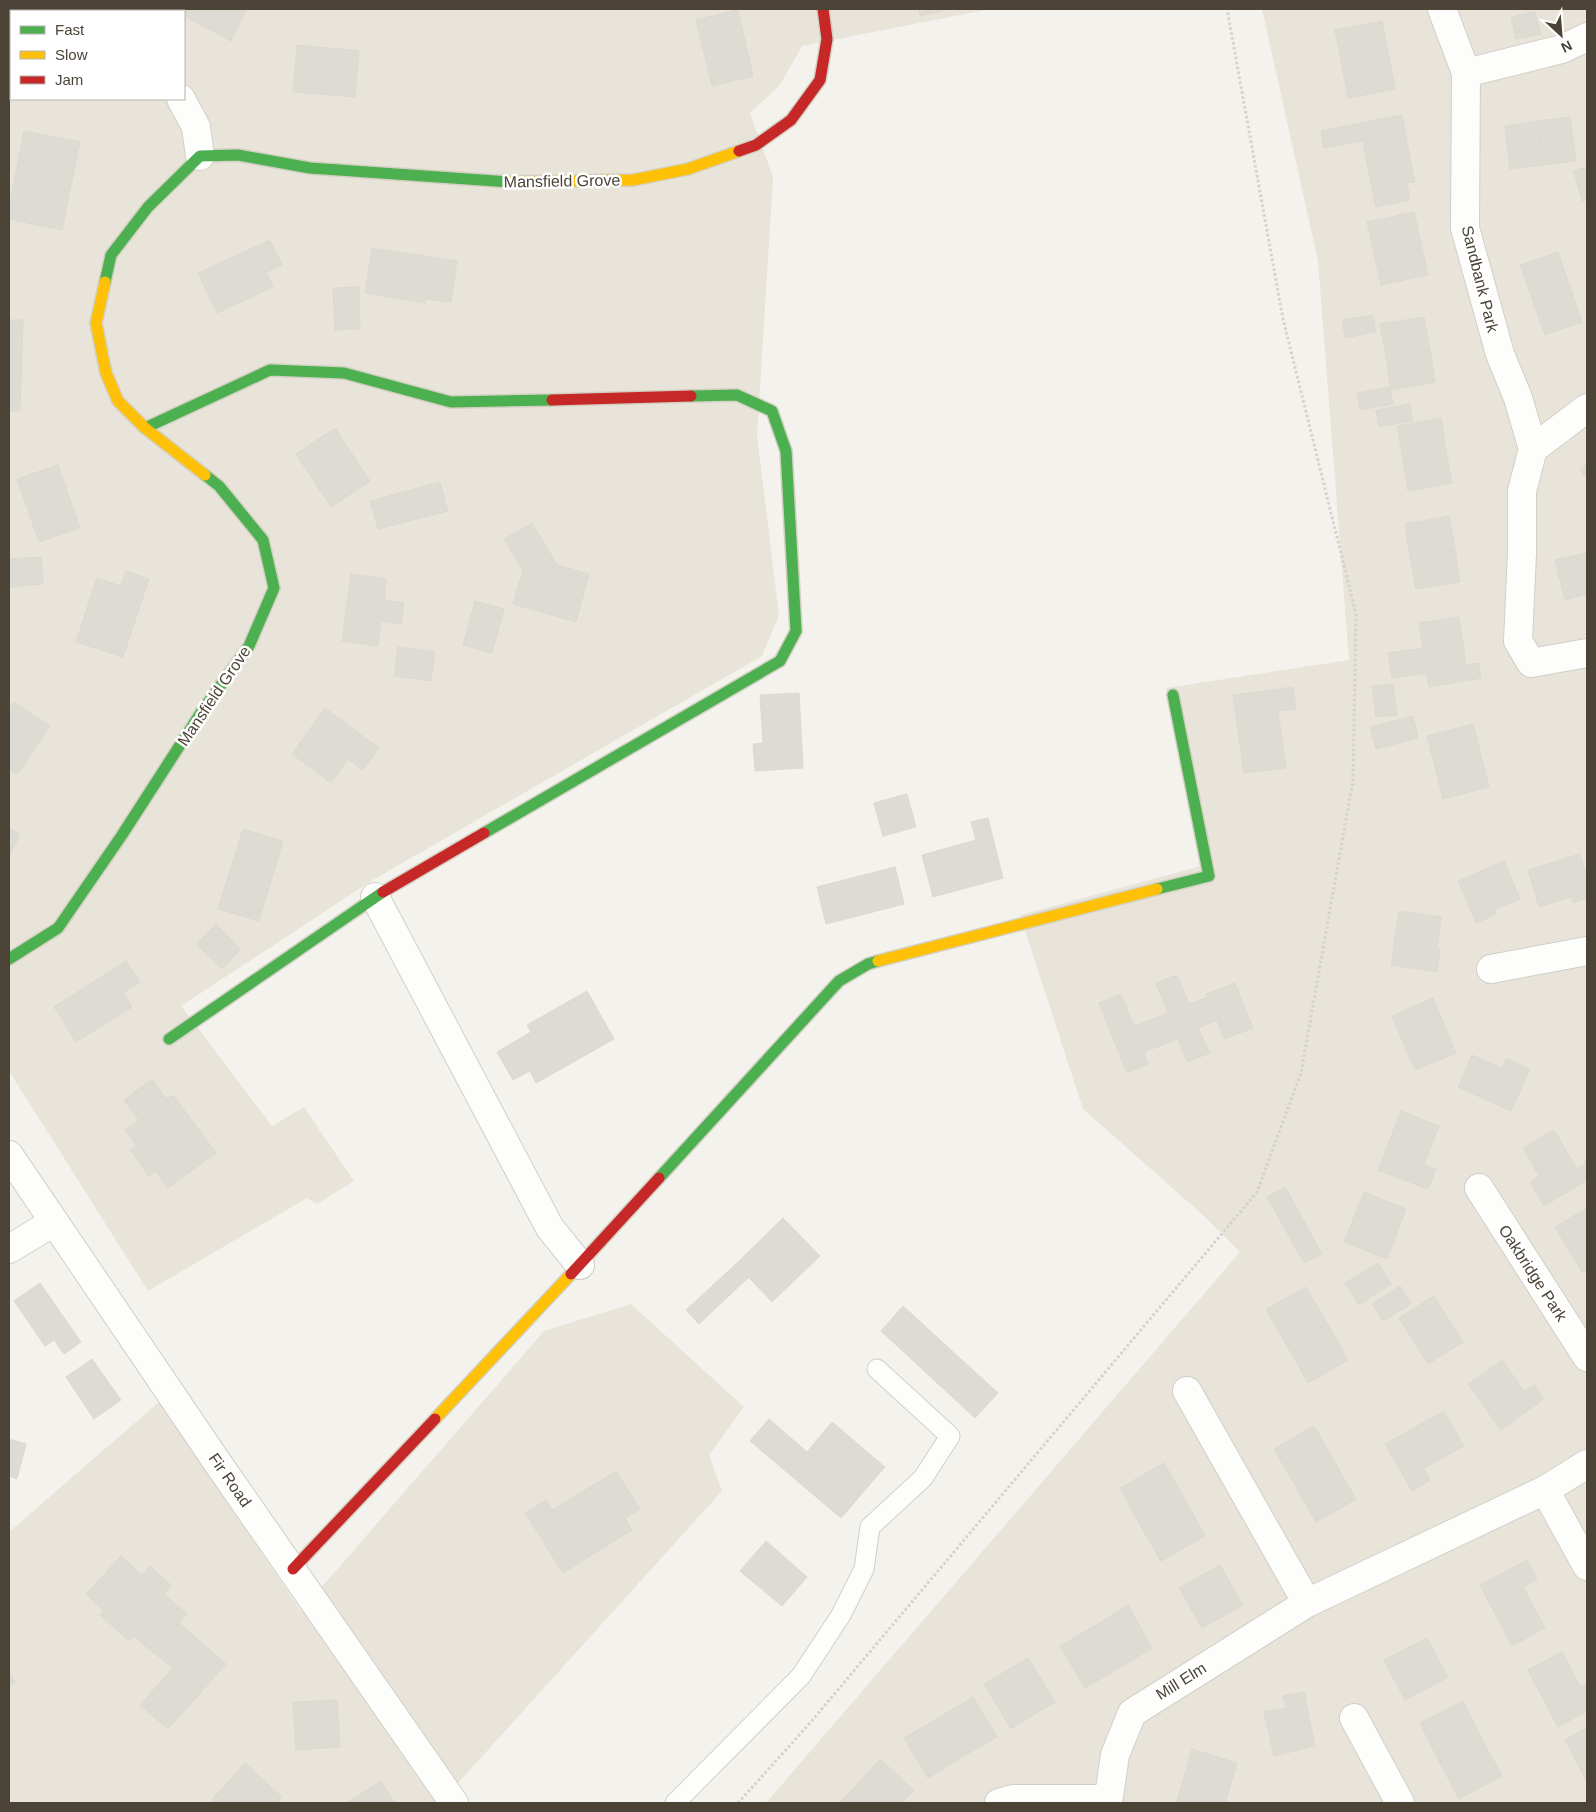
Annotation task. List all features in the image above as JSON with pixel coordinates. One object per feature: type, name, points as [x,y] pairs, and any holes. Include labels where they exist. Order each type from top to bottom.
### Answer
[{"type":"street","name":"Mansfield Grove","points":[[9,959],[58,928],[202,711],[249,646],[274,588],[263,540],[257,532],[219,486],[144,428],[118,402],[106,372],[96,323],[111,255],[148,207],[200,156],[238,156],[310,168],[498,182],[633,180],[688,168],[756,145],[791,120],[820,80],[827,39],[823,9]]},
{"type":"street","name":"Sandbank Park","points":[[1442,9],[1466,73],[1465,228],[1500,354],[1518,398],[1532,449],[1522,491],[1522,553],[1518,641],[1532,663],[1587,653]]},
{"type":"street","points":[[1466,73],[1562,49],[1587,37]]},
{"type":"street","points":[[182,100],[196,127],[200,156]]},
{"type":"street","points":[[144,428],[270,370],[344,373],[451,402],[737,395],[772,411],[786,451],[796,631],[780,661],[375,897],[169,1039]]},
{"type":"street","points":[[1532,449],[1587,408]]},
{"type":"street","points":[[293,1569],[580,1265],[839,981],[868,964],[1209,876],[1173,695]]},
{"type":"street","points":[[375,897],[550,1228],[580,1265]]},
{"type":"street","points":[[1491,969],[1587,950]]},
{"type":"street","name":"Fir Road","points":[[9,1155],[217,1462],[454,1803]]},
{"type":"street","name":"Oakbridge Park","points":[[1479,1188],[1587,1357]]},
{"type":"street","points":[[9,1249],[54,1222]]},
{"type":"street","points":[[1187,1391],[1306,1604]]},
{"type":"street","points":[[1587,1464],[1545,1490],[1587,1566]]},
{"type":"street","name":"Mill Elm","points":[[999,1803],[1013,1798],[1108,1801],[1115,1755],[1132,1713],[1306,1604],[1545,1490]]},
{"type":"street","points":[[1354,1718],[1400,1803]]},
{"type":"lane","points":[[675,1803],[800,1676],[840,1615],[864,1569],[870,1527],[923,1478],[950,1436],[877,1369]]},
{"type":"path","points":[[738,1803],[810,1723],[1258,1192],[1301,1072],[1354,780],[1356,614],[1283,319],[1227,9]]},
{"type":"shaded area","points":[[9,9],[991,9],[802,46],[780,85],[750,113],[773,177],[757,436],[779,615],[762,656],[371,881],[181,1006],[272,1126],[304,1107],[354,1181],[317,1204],[307,1198],[148,1291],[9,1071]]},
{"type":"shaded area","points":[[1262,9],[1587,9],[1587,1803],[766,1803],[1240,1252],[1203,1215],[1083,1109],[1020,915],[1201,866],[1166,688],[1349,660],[1318,261]]},
{"type":"shaded area","points":[[631,1304],[744,1407],[709,1455],[722,1491],[440,1803],[9,1803],[9,1532],[159,1402],[301,1611],[544,1331]]},
{"type":"building","points":[[247,9],[231,41],[185,17],[185,10],[176,10]]},
{"type":"building","points":[[918,9],[948,9],[920,16]]},
{"type":"building","points":[[738,10],[753,76],[712,86],[696,20]]},
{"type":"building","points":[[1535,11],[1541,34],[1516,39],[1511,17]]},
{"type":"building","points":[[1382,21],[1395,89],[1348,98],[1335,30]]},
{"type":"building","points":[[297,45],[359,51],[355,97],[293,92]]},
{"type":"building","points":[[1402,115],[1408,148],[1366,157],[1363,141],[1324,148],[1321,131]]},
{"type":"building","points":[[1570,117],[1576,161],[1543,165],[1537,121]]},
{"type":"building","points":[[1537,121],[1543,165],[1510,169],[1505,126]]},
{"type":"building","points":[[24,131],[80,142],[62,230],[9,219],[9,206]]},
{"type":"building","points":[[1408,148],[1415,182],[1407,183],[1410,200],[1376,207],[1366,157]]},
{"type":"building","points":[[1587,167],[1587,200],[1582,201],[1574,171]]},
{"type":"building","points":[[1414,212],[1428,275],[1381,285],[1367,222]]},
{"type":"building","points":[[270,240],[282,265],[266,272],[273,287],[217,313],[198,273]]},
{"type":"building","points":[[372,248],[457,261],[451,302],[425,299],[425,303],[365,293]]},
{"type":"building","points":[[1558,252],[1582,322],[1545,335],[1520,265]]},
{"type":"building","points":[[359,287],[360,329],[335,330],[333,288]]},
{"type":"building","points":[[1373,315],[1376,332],[1345,338],[1342,320]]},
{"type":"building","points":[[1424,317],[1430,350],[1386,357],[1380,324]]},
{"type":"building","points":[[9,320],[23,320],[20,411],[9,411]]},
{"type":"building","points":[[1430,350],[1435,382],[1391,390],[1386,357]]},
{"type":"building","points":[[1390,387],[1393,404],[1360,410],[1357,393]]},
{"type":"building","points":[[1410,404],[1413,421],[1379,427],[1376,410]]},
{"type":"building","points":[[1441,418],[1446,451],[1403,459],[1397,426]]},
{"type":"building","points":[[335,428],[370,481],[331,507],[296,454]]},
{"type":"building","points":[[1446,451],[1452,483],[1408,491],[1403,459]]},
{"type":"building","points":[[1587,464],[1587,479],[1580,470]]},
{"type":"building","points":[[58,465],[80,528],[39,542],[17,479]]},
{"type":"building","points":[[440,482],[448,511],[378,529],[370,501]]},
{"type":"building","points":[[1449,516],[1455,549],[1410,557],[1405,524]]},
{"type":"building","points":[[532,523],[557,565],[589,574],[576,622],[513,604],[523,570],[504,539]]},
{"type":"building","points":[[1455,549],[1460,582],[1416,589],[1410,557]]},
{"type":"building","points":[[1585,553],[1587,562],[1587,594],[1565,600],[1555,560]]},
{"type":"building","points":[[41,557],[43,584],[9,587],[9,559]]},
{"type":"building","points":[[126,571],[149,579],[123,657],[76,642],[97,578],[121,586]]},
{"type":"building","points":[[351,574],[386,579],[384,600],[404,603],[401,624],[381,621],[378,646],[342,641]]},
{"type":"building","points":[[475,601],[504,609],[492,653],[463,645]]},
{"type":"building","points":[[1459,617],[1466,665],[1479,663],[1481,678],[1429,687],[1426,673],[1392,678],[1388,653],[1423,648],[1419,623]]},
{"type":"building","points":[[398,647],[435,652],[431,681],[394,676]]},
{"type":"building","points":[[1393,684],[1397,715],[1376,717],[1372,686]]},
{"type":"building","points":[[1293,687],[1296,709],[1278,711],[1286,768],[1244,773],[1233,695]]},
{"type":"building","points":[[799,693],[803,768],[755,771],[753,744],[763,743],[760,695]]},
{"type":"building","points":[[14,702],[50,726],[18,774],[9,769],[9,711]]},
{"type":"building","points":[[325,708],[379,748],[363,770],[348,759],[331,783],[292,754]]},
{"type":"building","points":[[1413,716],[1418,738],[1376,749],[1370,727]]},
{"type":"building","points":[[1473,724],[1489,787],[1443,799],[1427,736]]},
{"type":"building","points":[[907,794],[916,827],[883,836],[874,803]]},
{"type":"building","points":[[988,818],[1003,878],[933,897],[922,855],[976,840],[971,822]]},
{"type":"building","points":[[9,828],[20,834],[9,857]]},
{"type":"building","points":[[243,829],[283,841],[259,921],[218,909]]},
{"type":"building","points":[[1580,854],[1587,876],[1587,898],[1573,903],[1571,897],[1539,907],[1528,870]]},
{"type":"building","points":[[1504,861],[1520,899],[1494,909],[1496,914],[1476,923],[1458,881]]},
{"type":"building","points":[[895,867],[904,904],[826,924],[817,887]]},
{"type":"building","points":[[1399,911],[1441,917],[1437,949],[1440,949],[1437,972],[1391,965]]},
{"type":"building","points":[[216,924],[241,949],[222,969],[196,944]]},
{"type":"building","points":[[126,961],[140,982],[123,993],[132,1007],[76,1042],[54,1007]]},
{"type":"building","points":[[1177,975],[1189,1004],[1208,997],[1206,994],[1235,983],[1253,1028],[1224,1039],[1217,1020],[1198,1028],[1210,1053],[1187,1062],[1178,1039],[1144,1052],[1148,1064],[1127,1073],[1099,1003],[1121,994],[1134,1026],[1168,1013],[1156,983]]},
{"type":"building","points":[[587,991],[614,1039],[536,1083],[530,1071],[513,1080],[497,1052],[531,1032],[527,1025]]},
{"type":"building","points":[[1433,998],[1456,1053],[1415,1070],[1392,1016]]},
{"type":"building","points":[[1472,1055],[1502,1068],[1506,1058],[1530,1069],[1511,1111],[1458,1087]]},
{"type":"building","points":[[152,1079],[167,1099],[173,1095],[216,1153],[168,1188],[155,1171],[149,1176],[130,1150],[136,1145],[125,1130],[139,1120],[124,1100]]},
{"type":"building","points":[[1401,1111],[1439,1126],[1424,1165],[1436,1169],[1428,1189],[1378,1170]]},
{"type":"building","points":[[1554,1130],[1577,1169],[1584,1165],[1587,1157],[1587,1180],[1544,1206],[1530,1182],[1539,1176],[1523,1148]]},
{"type":"building","points":[[1285,1187],[1322,1254],[1304,1263],[1267,1197]]},
{"type":"building","points":[[1364,1192],[1406,1209],[1387,1259],[1344,1242]]},
{"type":"building","points":[[1587,1208],[1587,1269],[1582,1272],[1555,1227]]},
{"type":"building","points":[[783,1218],[820,1256],[772,1302],[736,1264]]},
{"type":"building","points":[[1378,1263],[1391,1284],[1359,1305],[1345,1283]]},
{"type":"building","points":[[736,1264],[749,1277],[699,1324],[686,1310]]},
{"type":"building","points":[[40,1283],[81,1342],[64,1354],[54,1340],[45,1346],[14,1301]]},
{"type":"building","points":[[1400,1286],[1411,1304],[1383,1321],[1372,1304]]},
{"type":"building","points":[[1306,1287],[1327,1323],[1287,1346],[1266,1309]]},
{"type":"building","points":[[1434,1296],[1463,1342],[1428,1364],[1399,1318]]},
{"type":"building","points":[[903,1306],[998,1393],[975,1418],[881,1331]]},
{"type":"building","points":[[1327,1323],[1348,1360],[1308,1383],[1287,1346]]},
{"type":"building","points":[[92,1359],[121,1400],[94,1419],[66,1377]]},
{"type":"building","points":[[1502,1360],[1524,1391],[1534,1385],[1544,1399],[1501,1430],[1468,1384]]},
{"type":"building","points":[[1444,1411],[1464,1446],[1424,1468],[1430,1480],[1412,1491],[1385,1444]]},
{"type":"building","points":[[769,1419],[859,1497],[841,1518],[750,1441]]},
{"type":"building","points":[[832,1422],[885,1467],[859,1497],[807,1452]]},
{"type":"building","points":[[1314,1426],[1335,1463],[1295,1485],[1274,1449]]},
{"type":"building","points":[[9,1439],[26,1444],[17,1479],[9,1476]]},
{"type":"building","points":[[1164,1463],[1185,1499],[1140,1525],[1120,1488]]},
{"type":"building","points":[[1335,1463],[1356,1499],[1316,1522],[1295,1485]]},
{"type":"building","points":[[616,1471],[640,1509],[625,1518],[632,1530],[563,1573],[525,1513],[546,1500],[553,1510]]},
{"type":"building","points":[[1185,1499],[1205,1536],[1161,1561],[1140,1525]]},
{"type":"building","points":[[766,1541],[807,1577],[782,1606],[740,1571]]},
{"type":"building","points":[[121,1556],[142,1575],[150,1566],[172,1586],[164,1594],[187,1614],[179,1623],[226,1664],[168,1729],[140,1705],[173,1668],[133,1636],[129,1641],[100,1615],[104,1611],[86,1594]]},
{"type":"building","points":[[1527,1560],[1537,1579],[1523,1587],[1545,1628],[1512,1646],[1480,1585]]},
{"type":"building","points":[[1220,1565],[1243,1605],[1202,1628],[1179,1588]]},
{"type":"building","points":[[1128,1605],[1152,1648],[1119,1668],[1094,1626]]},
{"type":"building","points":[[1094,1626],[1119,1668],[1085,1688],[1060,1646]]},
{"type":"building","points":[[1427,1638],[1448,1677],[1405,1700],[1384,1660]]},
{"type":"building","points":[[1562,1652],[1581,1688],[1587,1684],[1587,1711],[1558,1727],[1528,1670]]},
{"type":"building","points":[[1028,1658],[1055,1702],[1011,1729],[984,1684]]},
{"type":"building","points":[[9,1673],[15,1682],[9,1686]]},
{"type":"building","points":[[1304,1692],[1315,1746],[1274,1756],[1264,1712],[1286,1708],[1283,1696]]},
{"type":"building","points":[[973,1697],[997,1737],[962,1757],[938,1718]]},
{"type":"building","points":[[337,1700],[340,1747],[296,1750],[293,1702]]},
{"type":"building","points":[[1463,1701],[1482,1739],[1439,1761],[1420,1723]]},
{"type":"building","points":[[938,1718],[962,1757],[928,1778],[904,1738]]},
{"type":"building","points":[[1587,1728],[1587,1782],[1565,1740]]},
{"type":"building","points":[[1482,1739],[1502,1776],[1459,1799],[1439,1761]]},
{"type":"building","points":[[1192,1749],[1237,1763],[1226,1801],[1181,1788]]},
{"type":"building","points":[[880,1759],[914,1790],[902,1803],[869,1803],[853,1789]]},
{"type":"building","points":[[245,1763],[282,1797],[277,1803],[228,1803],[217,1794]]},
{"type":"building","points":[[381,1781],[395,1803],[346,1803]]},
{"type":"building","points":[[1181,1788],[1226,1801],[1225,1803],[1176,1803]]},
{"type":"building","points":[[853,1789],[869,1803],[839,1803]]},
{"type":"building","points":[[217,1794],[228,1803],[209,1803]]},
{"type":"traffic: fast","points":[[105,282],[111,255],[148,207],[200,156],[238,155],[310,168],[510,182]]},
{"type":"traffic: fast","points":[[145,428],[270,370],[344,373],[451,402],[552,400]]},
{"type":"traffic: fast","points":[[484,833],[780,661],[796,631],[786,451],[772,411],[737,395],[691,396]]},
{"type":"traffic: fast","points":[[9,959],[58,928],[122,835],[202,711],[249,646],[274,588],[263,540],[219,486],[205,475]]},
{"type":"traffic: fast","points":[[1157,889],[1209,876],[1173,695]]},
{"type":"traffic: fast","points":[[169,1039],[383,892]]},
{"type":"traffic: fast","points":[[659,1178],[839,981],[868,964],[878,961]]},
{"type":"traffic: slow","points":[[510,182],[633,180],[688,169],[739,151]]},
{"type":"traffic: slow","points":[[105,282],[96,323],[106,373],[118,401],[145,428],[205,475]]},
{"type":"traffic: slow","points":[[878,961],[1157,889]]},
{"type":"traffic: slow","points":[[435,1419],[571,1274]]},
{"type":"traffic: jam","points":[[739,151],[756,145],[791,120],[820,80],[827,39],[823,9]]},
{"type":"traffic: jam","points":[[552,400],[691,396]]},
{"type":"traffic: jam","points":[[383,892],[484,833]]},
{"type":"traffic: jam","points":[[571,1274],[659,1178]]},
{"type":"traffic: jam","points":[[293,1569],[435,1419]]}]
